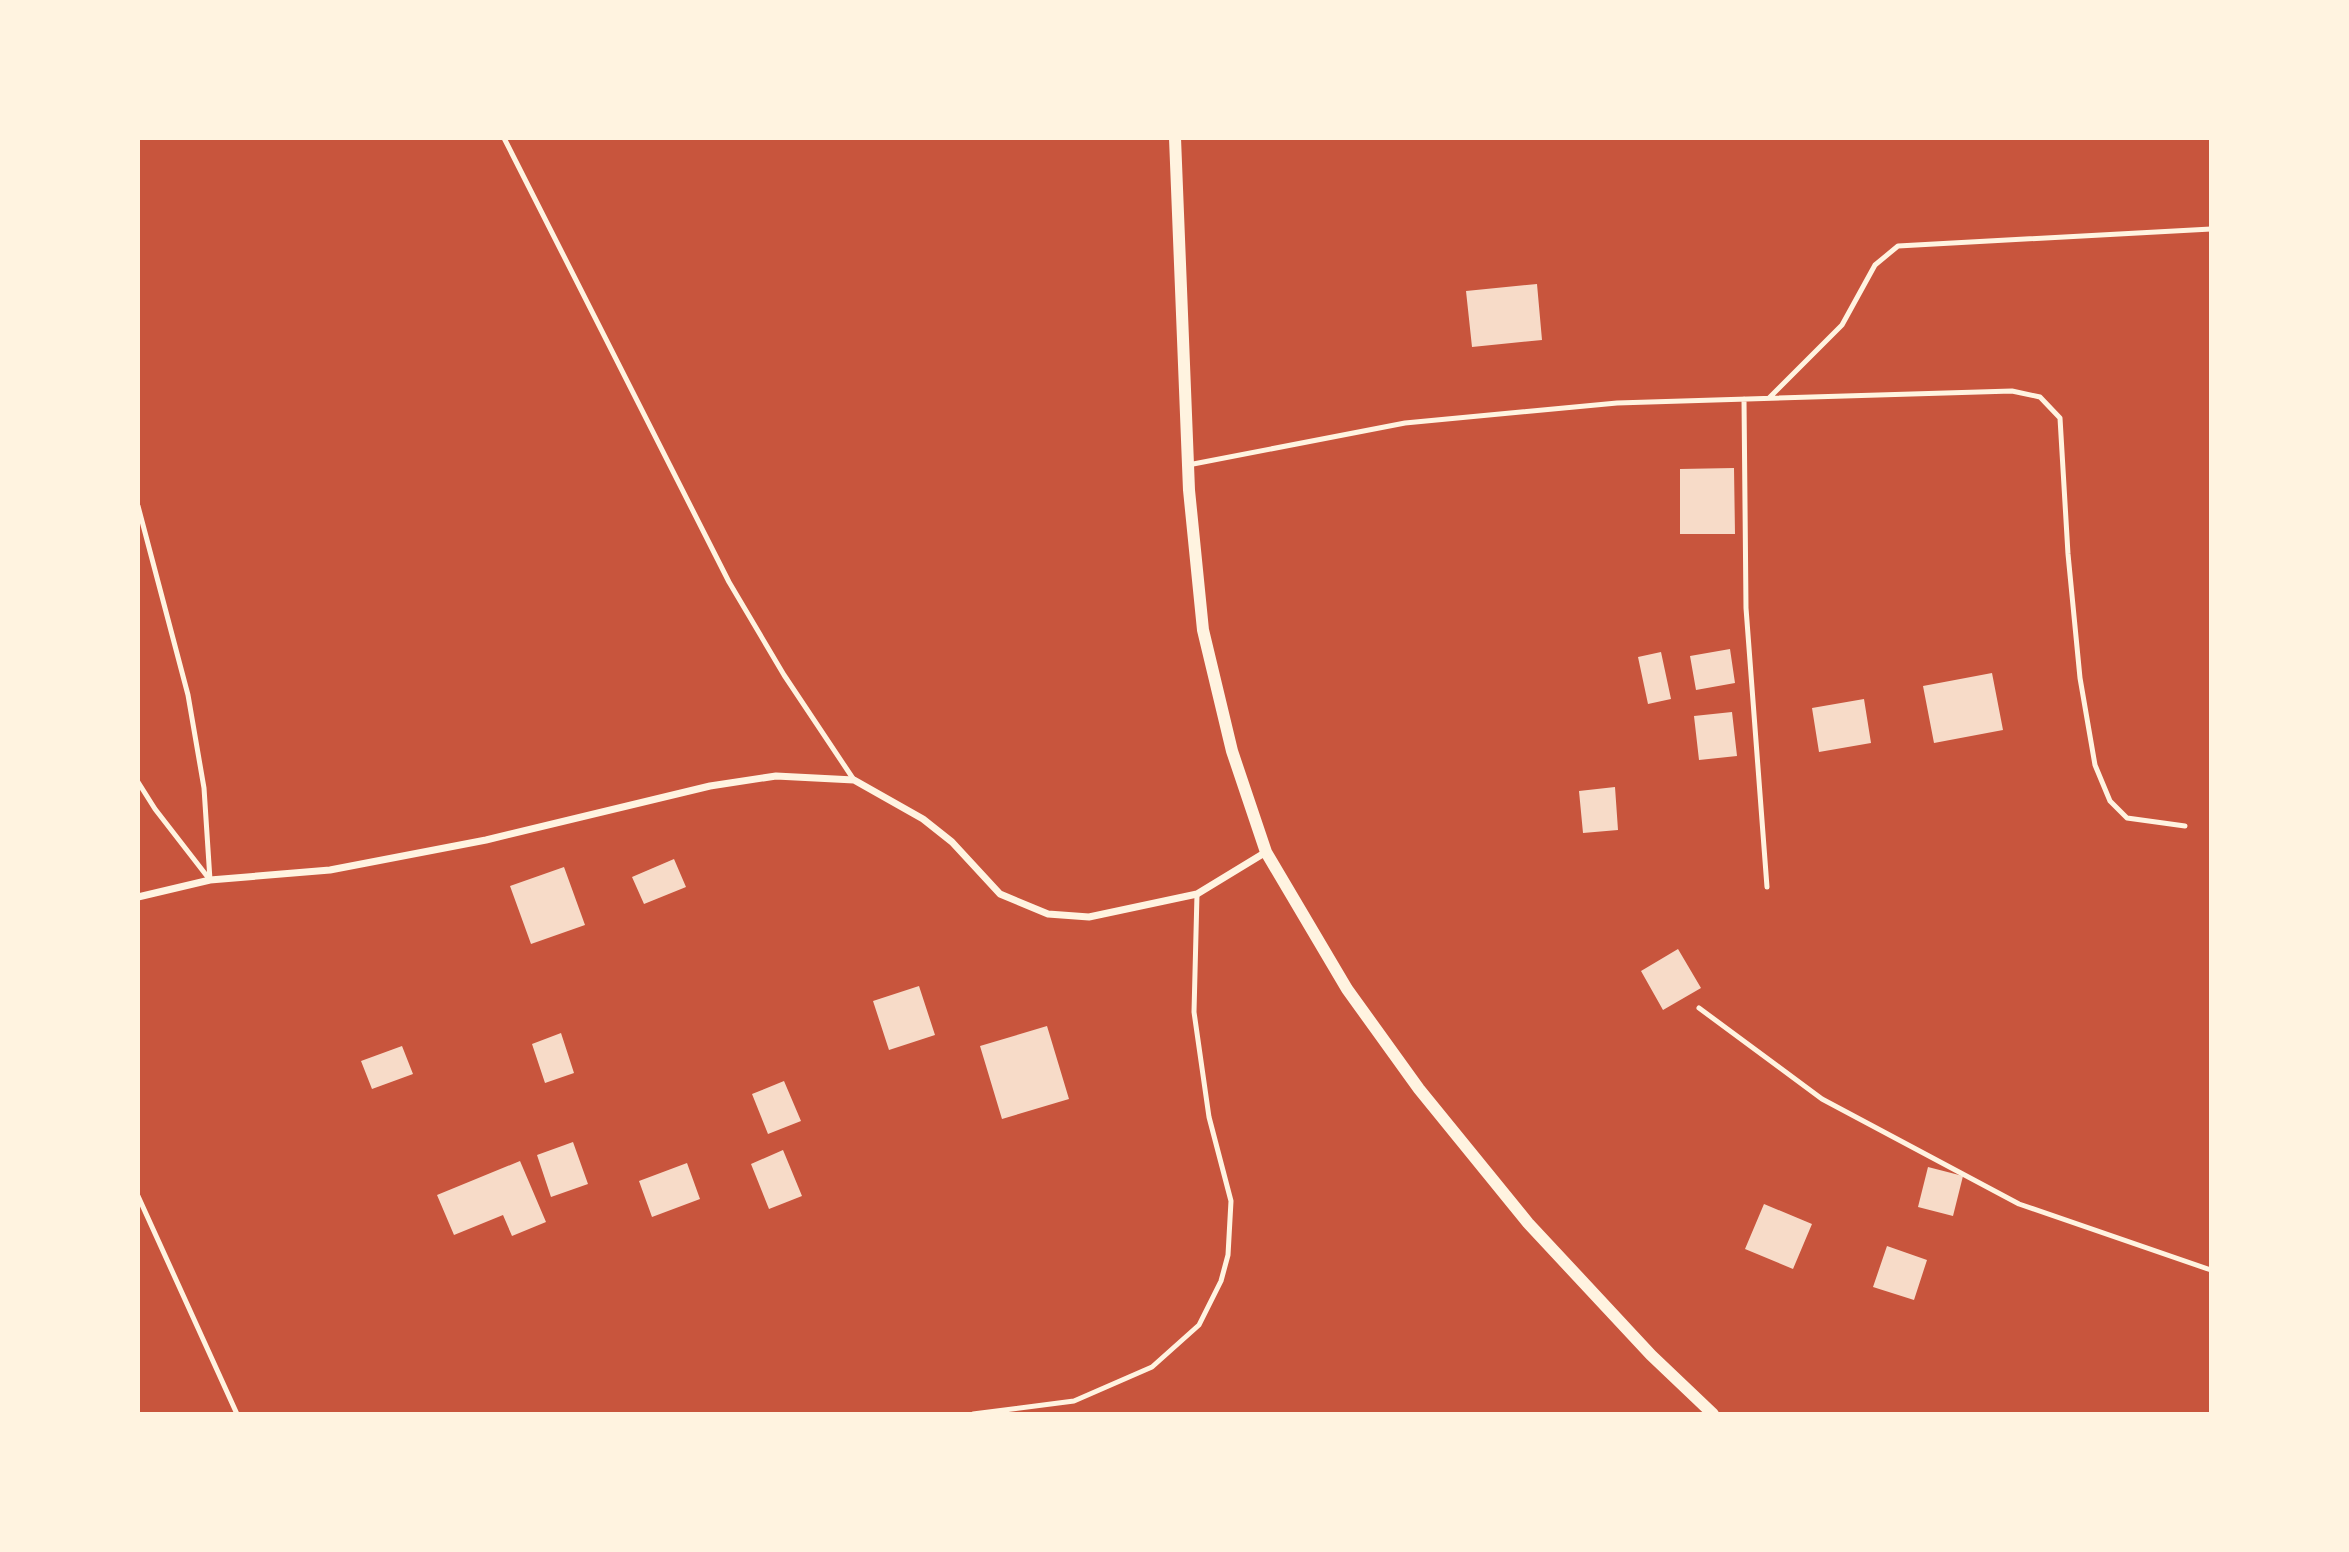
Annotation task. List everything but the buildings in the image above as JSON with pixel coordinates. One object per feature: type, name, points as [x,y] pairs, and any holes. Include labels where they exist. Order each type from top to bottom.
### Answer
[{"type":"street","points":[[1175,138],[1188,465],[1203,630],[1232,751],[1266,852],[1347,989],[1419,1089],[1528,1223],[1651,1354],[1713,1414]]},
{"type":"street","points":[[138,897],[210,880],[344,868],[486,840],[710,786],[776,776],[854,780],[923,819],[952,842],[1000,894],[1048,914],[1088,917],[1197,894],[1266,852]]},
{"type":"lane","points":[[504,138],[729,582],[784,675],[854,780]]},
{"type":"lane","points":[[1768,399],[1842,325],[1875,265],[1898,246],[2211,229]]},
{"type":"lane","points":[[1188,465],[1405,423],[1617,403],[2012,391],[2040,397],[2060,418],[2068,554],[2080,678],[2095,765],[2110,801],[2127,818],[2185,826]]},
{"type":"lane","points":[[1744,399],[1746,608],[1767,887]]},
{"type":"lane","points":[[138,506],[188,695],[204,788],[210,880]]},
{"type":"lane","points":[[138,782],[155,809],[210,880]]},
{"type":"lane","points":[[973,1414],[1074,1401],[1152,1367],[1199,1325],[1220,1281],[1228,1255],[1231,1201],[1209,1117],[1194,1012],[1197,894]]},
{"type":"lane","points":[[1699,1008],[1822,1098],[2019,1204],[2211,1270]]},
{"type":"lane","points":[[138,1196],[237,1414]]}]
